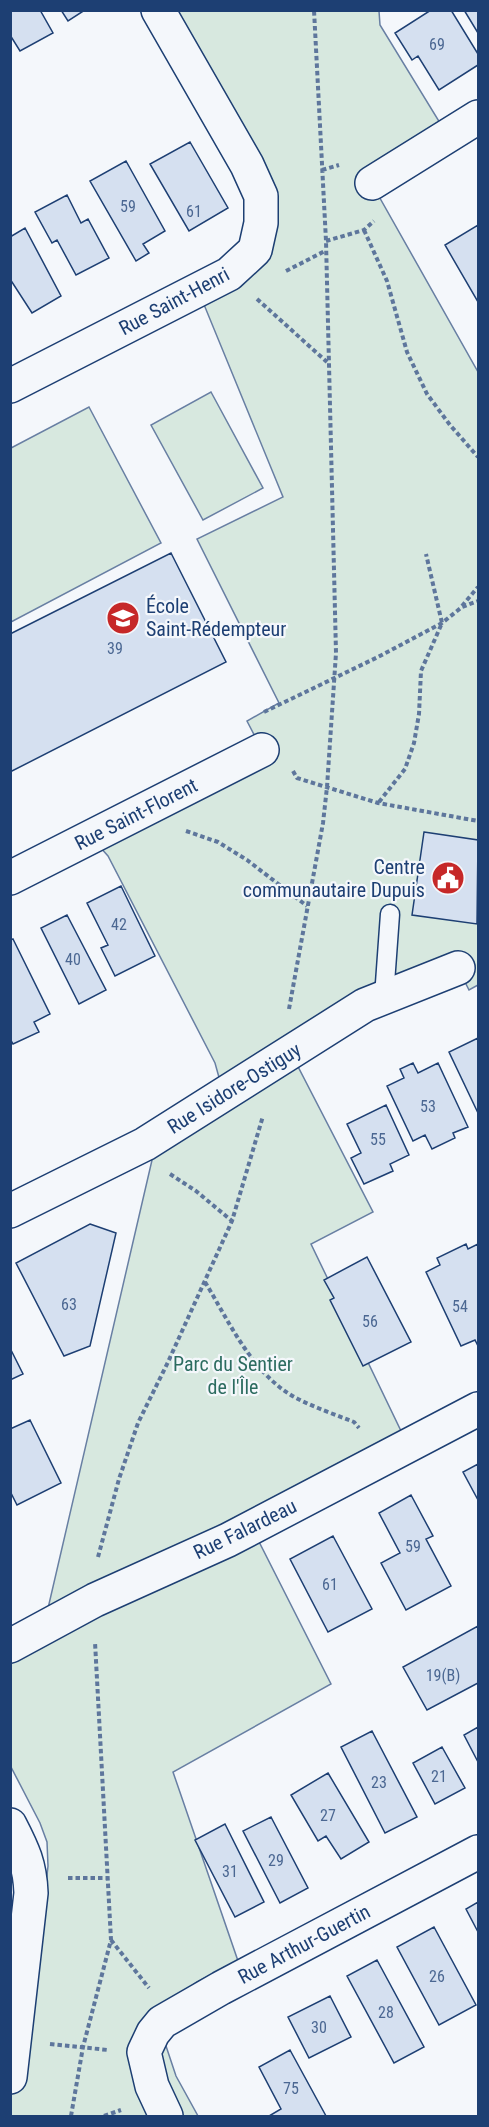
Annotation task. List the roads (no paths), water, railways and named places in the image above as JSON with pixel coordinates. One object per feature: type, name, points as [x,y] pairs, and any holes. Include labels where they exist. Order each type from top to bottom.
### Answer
[{"type":"street","name":"Rue Saint-Henri","points":[[10,386],[229,274],[255,250],[261,223],[261,196],[247,165],[158,10]]},
{"type":"street","points":[[372,183],[478,117]]},
{"type":"street","name":"Rue Saint-Florent","points":[[10,878],[262,750]]},
{"type":"street","name":"Rue Isidore-Ostiguy","points":[[10,1211],[145,1144],[365,1005],[458,968]]},
{"type":"street","name":"Rue Falardeau","points":[[10,1646],[95,1600],[228,1540],[478,1409]]},
{"type":"street","points":[[10,1826],[23,1850],[30,1870],[31,1893],[13,2064]]},
{"type":"street","name":"Rue Arthur-Guertin","points":[[166,2116],[152,2086],[144,2052],[153,2033],[162,2022],[478,1852]]},
{"type":"lane","points":[[384,997],[390,914]]},
{"type":"place","name":"École Saint-Rédempteur","points":[[123,618]]},
{"type":"place","name":"Centre communautaire Dupuis","points":[[448,878]]},
{"type":"park label","name":"Parc du Sentier de l'Île","points":[[233,1376]]}]
